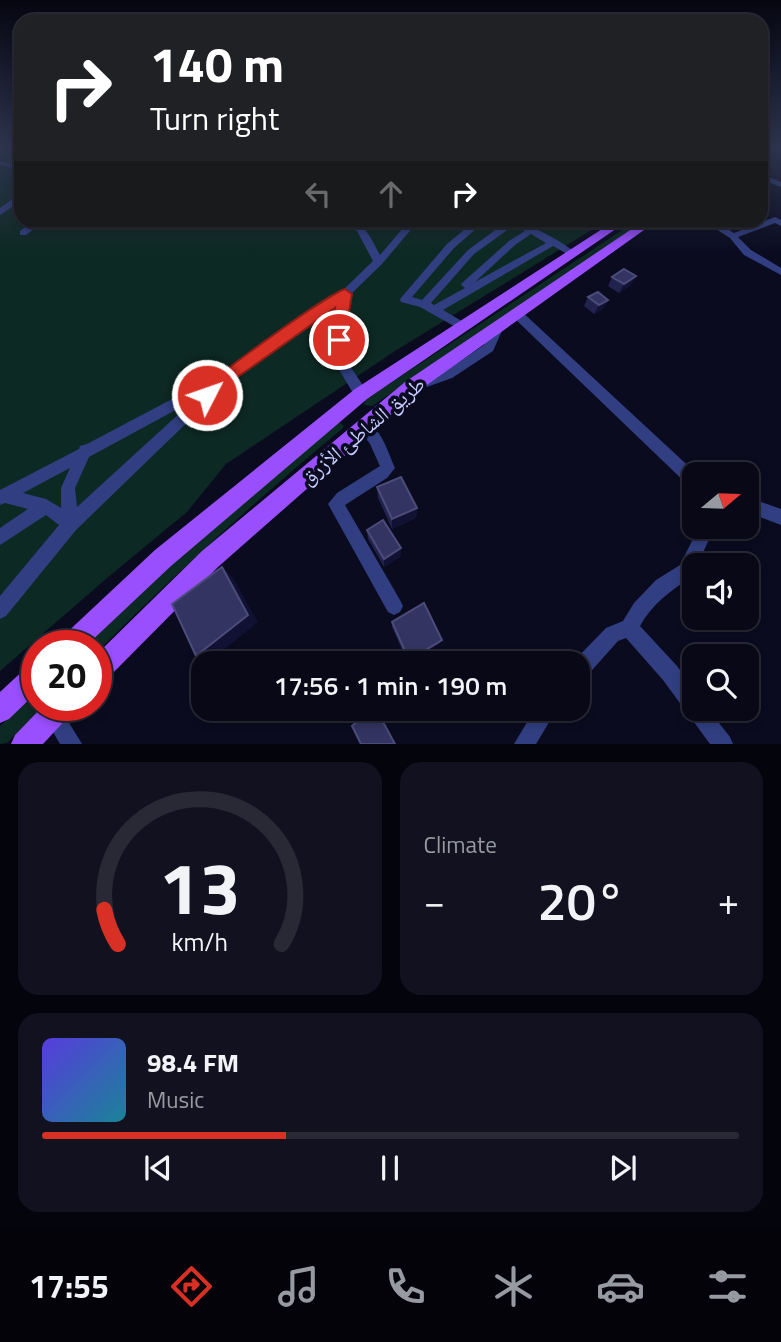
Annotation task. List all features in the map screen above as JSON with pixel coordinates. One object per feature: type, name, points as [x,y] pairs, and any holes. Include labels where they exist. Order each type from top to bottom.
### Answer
[{"type":"main road","name":"طريق الشاطئ الأزرق","points":[[86,630],[163,558],[361,394],[611,228]]},
{"type":"main road","name":"طريق الشاطئ الأزرق","points":[[112,655],[210,559],[411,387],[641,228]]},
{"type":"main road","points":[[0,710],[21,691]]},
{"type":"main road","points":[[24,744],[46,721]]},
{"type":"street","points":[[23,233],[30,228]]},
{"type":"street","points":[[359,228],[379,262]]},
{"type":"street","points":[[2,497],[85,450],[227,377],[345,294],[379,262],[408,228]]},
{"type":"street","points":[[461,326],[436,309],[405,299],[470,228]]},
{"type":"street","points":[[424,304],[471,252],[503,228]]},
{"type":"street","points":[[528,228],[572,253]]},
{"type":"street","points":[[720,228],[733,236],[736,243],[745,250],[781,272]]},
{"type":"street","points":[[733,236],[754,228]]},
{"type":"street","points":[[436,309],[532,230]]},
{"type":"street","points":[[436,309],[554,242]]},
{"type":"street","points":[[345,294],[339,321],[338,358],[361,394]]},
{"type":"street","points":[[516,313],[682,470]]},
{"type":"street","points":[[0,610],[70,524],[227,377]]},
{"type":"street","points":[[364,426],[375,440],[388,468],[379,476],[347,493],[336,504],[394,606]]},
{"type":"street","points":[[70,524],[68,488],[85,450]]},
{"type":"street","points":[[2,497],[46,506],[70,524]]},
{"type":"street","points":[[0,537],[46,506]]},
{"type":"street","points":[[760,509],[781,517]]},
{"type":"street","points":[[590,658],[612,634],[629,628],[640,610],[662,586],[686,571],[701,539]]},
{"type":"street","points":[[629,628],[682,690]]},
{"type":"street","points":[[62,721],[72,744]]},
{"type":"street","points":[[524,744],[539,721]]},
{"type":"street","points":[[705,721],[723,744]]},
{"type":"green space","points":[[0,184],[14,184],[14,228],[595,228],[395,351],[226,464],[187,512],[47,630],[21,630],[21,653],[0,671]]},
{"type":"green space","points":[[625,228],[636,228],[372,406],[364,405],[365,400]]},
{"type":"green space","points":[[338,421],[344,426],[216,538],[112,638],[112,630],[101,630],[175,560]]},
{"type":"green space","points":[[21,706],[21,721],[28,721],[7,743],[0,744],[0,726]]},
{"type":"building","points":[[624,269],[636,276],[624,284],[612,277]]},
{"type":"building","points":[[598,292],[608,300],[599,305],[588,297]]},
{"type":"building","points":[[401,477],[417,508],[392,519],[377,487]]},
{"type":"building","points":[[383,520],[401,548],[384,559],[367,530]]},
{"type":"building","points":[[222,567],[248,615],[202,651],[194,651],[172,604]]},
{"type":"building","points":[[424,603],[442,640],[424,651],[405,651],[392,622]]},
{"type":"building","points":[[358,721],[383,721],[395,744],[361,744],[352,726]]},
{"type":"route","points":[[207,395],[227,377],[345,294],[339,321],[339,340]]}]
